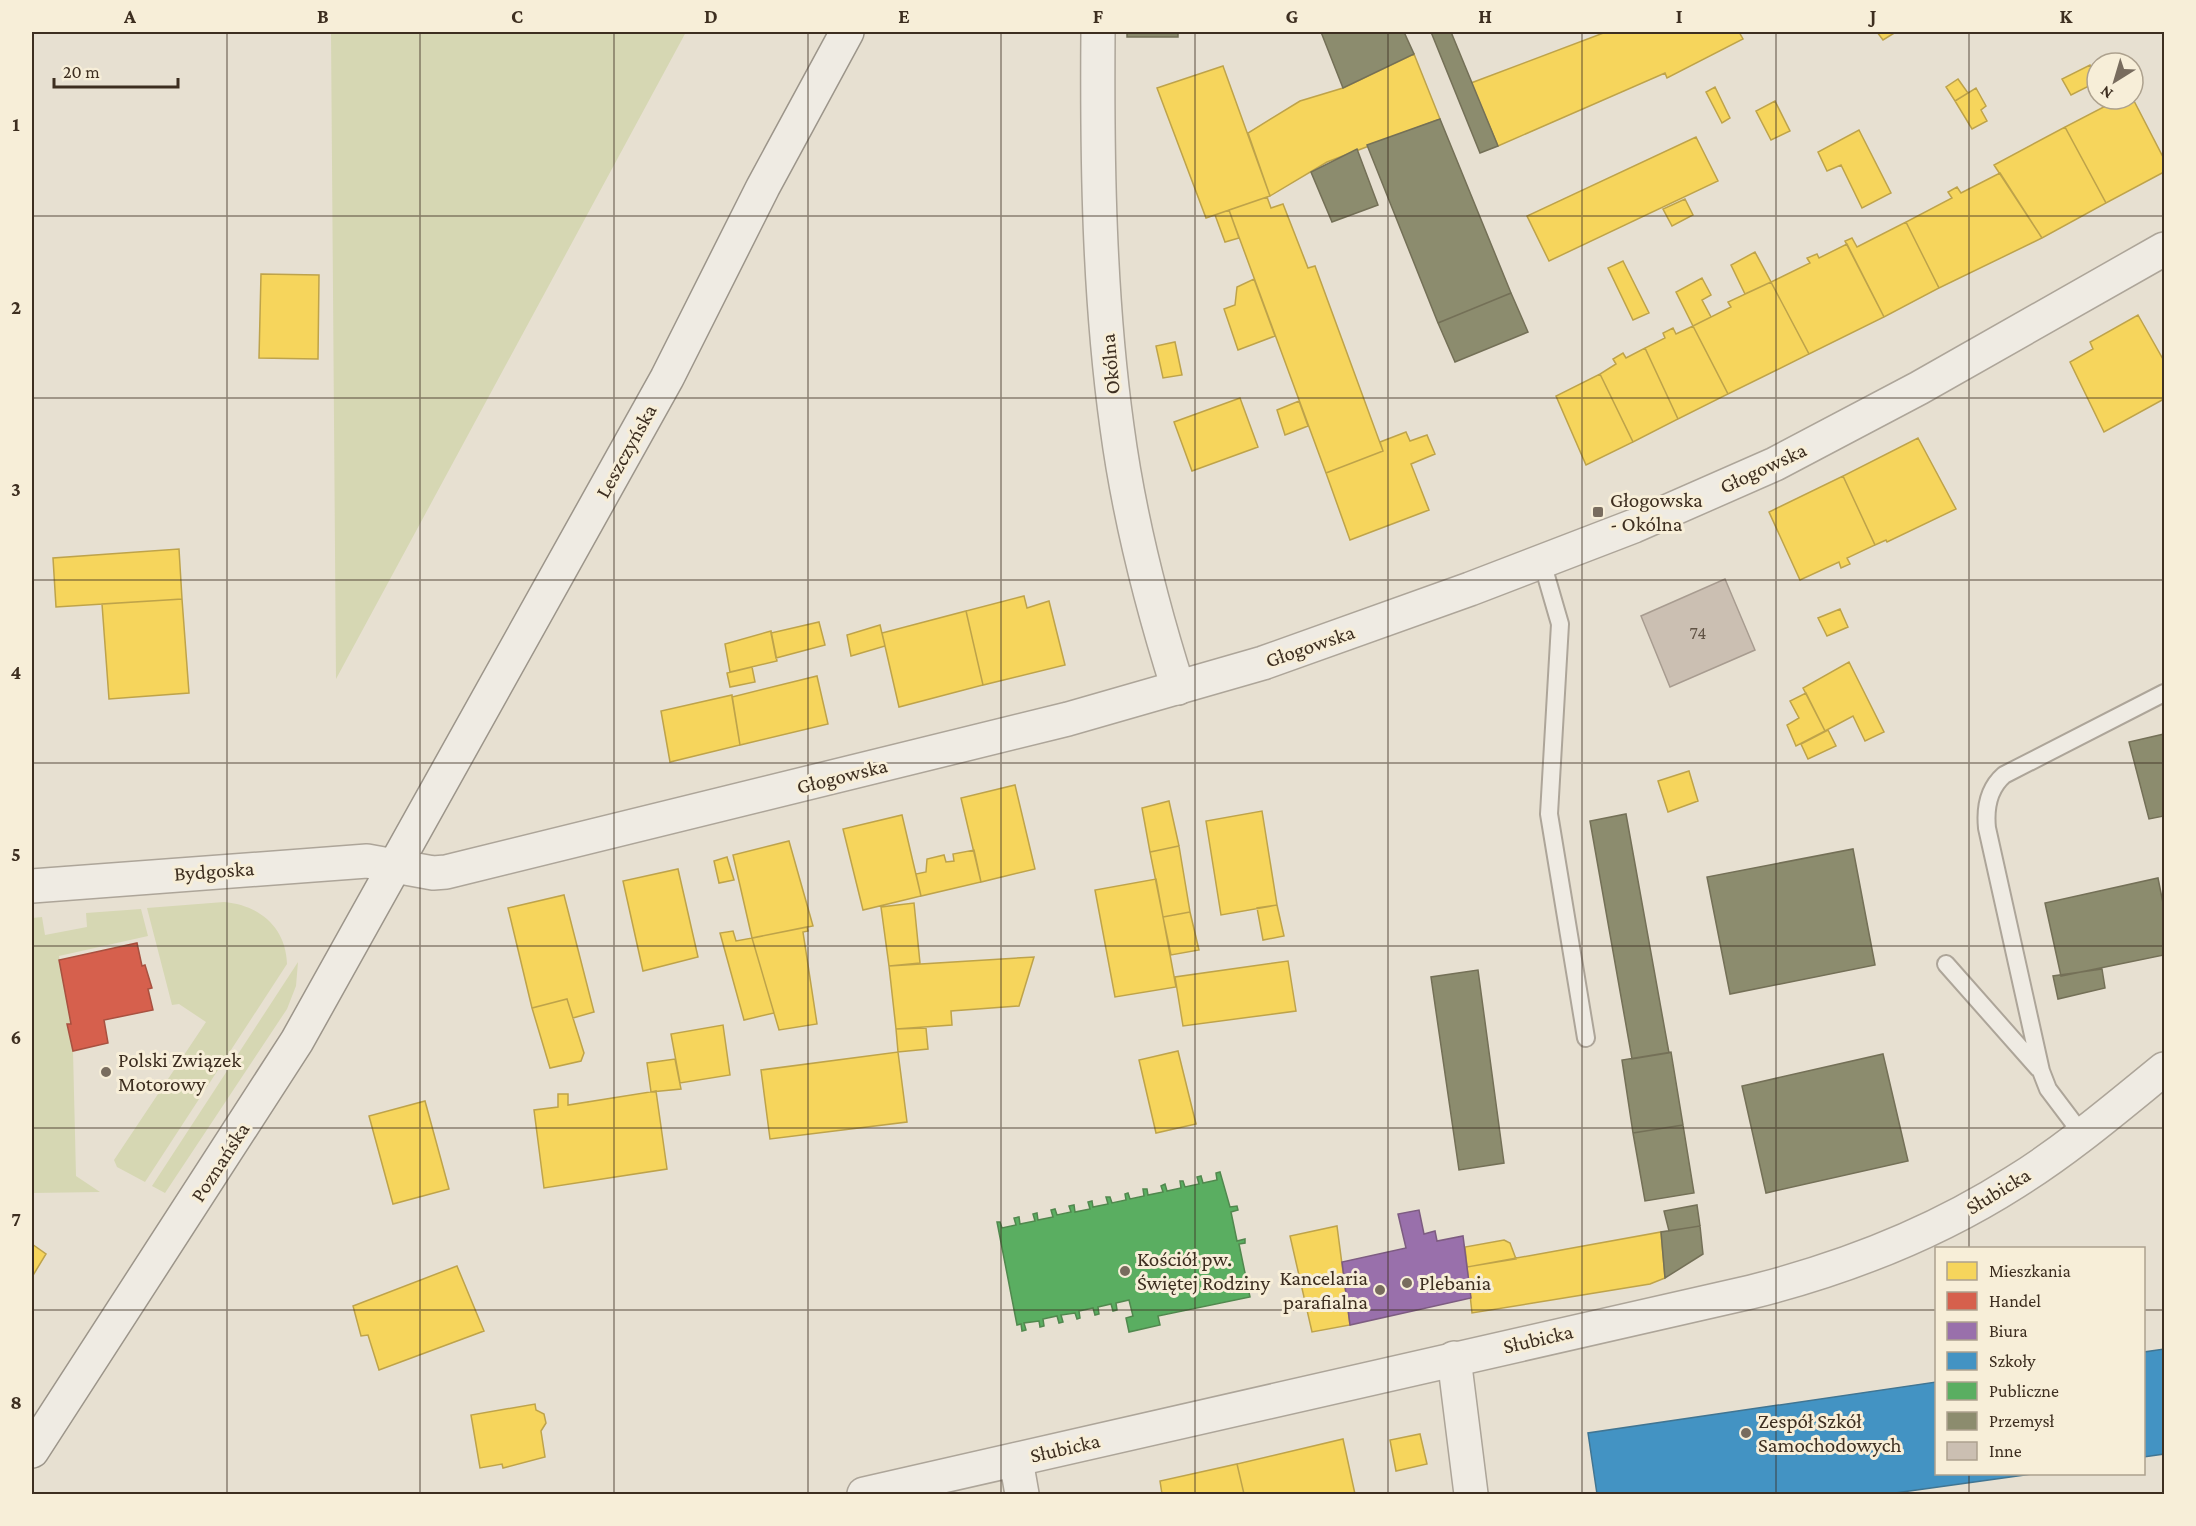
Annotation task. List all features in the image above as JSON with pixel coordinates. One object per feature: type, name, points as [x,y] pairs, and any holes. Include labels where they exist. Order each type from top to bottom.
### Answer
[{"type":"street","name":"Leszczyńska","points":[[396,866],[667,378],[763,187],[847,32]]},
{"type":"street","name":"Okólna","points":[[1098,32],[1104,276],[1113,398],[1140,554],[1178,688]]},
{"type":"street","name":"Głogowska","points":[[396,866],[432,873],[458,869],[978,743],[1178,688],[1350,633],[1634,526],[1775,464],[1919,388],[2164,249]]},
{"type":"street","name":"Bydgoska","points":[[32,886],[367,861],[396,866]]},
{"type":"street","name":"Poznańska","points":[[32,1451],[279,1071],[396,866]]},
{"type":"street","name":"Słubicka","points":[[864,1494],[1762,1289],[1838,1266],[1903,1240],[1969,1209],[2031,1172],[2164,1070]]},
{"type":"street","points":[[1454,1358],[1471,1494]]},
{"type":"street","points":[[1016,1460],[1022,1494]]},
{"type":"lane","points":[[1542,562],[1560,624],[1549,814],[1586,1038]]},
{"type":"lane","points":[[2082,1134],[2048,1089],[2041,1071],[1987,828],[1988,801],[1993,787],[2004,775],[2164,693]]},
{"type":"lane","points":[[1946,963],[2041,1071]]},
{"type":"green space","points":[[331,32],[686,32],[336,679]]},
{"type":"green space","points":[[224,902],[248,908],[268,920],[282,939],[287,964],[145,1182],[117,1167],[114,1160],[206,1022],[179,1004],[172,1005],[147,908]]},
{"type":"green space","points":[[141,909],[148,936],[59,956],[71,1024],[67,1025],[73,1051],[76,1176],[100,1192],[32,1193],[32,918],[42,917],[45,935],[87,927],[86,913]]},
{"type":"green space","points":[[298,962],[296,986],[287,1009],[165,1193],[152,1186]]},
{"type":"building: Mieszkania","points":[[1606,32],[1739,32],[1743,39],[1667,78],[1665,73],[1498,146],[1471,83]]},
{"type":"building: Mieszkania","points":[[1877,32],[1896,32],[1883,40]]},
{"type":"building: Mieszkania","points":[[1414,54],[1440,119],[1327,162],[1270,196],[1248,133],[1300,101],[1343,88]]},
{"type":"building: Mieszkania","points":[[1223,66],[1270,196],[1206,218],[1157,88]]},
{"type":"building: Mieszkania","points":[[2085,68],[2085,88],[2071,95],[2062,79]]},
{"type":"building: Mieszkania","points":[[1958,79],[1968,93],[1955,101],[1946,87]]},
{"type":"building: Mieszkania","points":[[1715,87],[1730,118],[1722,123],[1706,92]]},
{"type":"building: Mieszkania","points":[[1976,88],[1986,106],[1981,110],[1987,121],[1972,129],[1955,101]]},
{"type":"building: Mieszkania","points":[[1775,101],[1790,131],[1771,140],[1756,111]]},
{"type":"building: Mieszkania","points":[[2096,111],[2139,111],[2164,159],[2164,172],[2106,203],[2065,127]]},
{"type":"building: Mieszkania","points":[[2065,127],[2106,203],[2042,238],[1994,165]]},
{"type":"building: Mieszkania","points":[[1859,130],[1891,193],[1862,208],[1841,165],[1827,171],[1818,152]]},
{"type":"building: Mieszkania","points":[[1696,137],[1718,181],[1549,261],[1527,216]]},
{"type":"building: Mieszkania","points":[[2000,173],[2042,238],[1939,288],[1906,222],[1952,198],[1948,192],[1957,187],[1961,193]]},
{"type":"building: Mieszkania","points":[[1267,197],[1271,208],[1283,204],[1308,268],[1315,266],[1383,451],[1326,473],[1229,210]]},
{"type":"building: Mieszkania","points":[[1685,199],[1693,215],[1672,226],[1663,209]]},
{"type":"building: Mieszkania","points":[[1229,210],[1239,238],[1225,242],[1215,215]]},
{"type":"building: Mieszkania","points":[[1906,222],[1939,288],[1884,317],[1845,241],[1852,238],[1857,247]]},
{"type":"building: Mieszkania","points":[[1847,244],[1884,317],[1809,354],[1771,282],[1810,263],[1807,258],[1817,254],[1819,258]]},
{"type":"building: Mieszkania","points":[[1755,252],[1771,282],[1745,294],[1731,265]]},
{"type":"building: Mieszkania","points":[[1623,261],[1649,313],[1633,320],[1608,268]]},
{"type":"building: Mieszkania","points":[[261,274],[319,275],[318,359],[259,358]]},
{"type":"building: Mieszkania","points":[[1702,278],[1711,295],[1702,300],[1711,317],[1693,326],[1676,292]]},
{"type":"building: Mieszkania","points":[[1254,279],[1275,336],[1238,350],[1224,309],[1235,305],[1237,287]]},
{"type":"building: Mieszkania","points":[[1771,282],[1809,354],[1728,394],[1693,326],[1731,307],[1728,302]]},
{"type":"building: Mieszkania","points":[[2138,315],[2164,361],[2164,399],[2104,432],[2070,362],[2093,349],[2090,342]]},
{"type":"building: Mieszkania","points":[[1693,326],[1728,394],[1678,419],[1645,348],[1665,338],[1663,333],[1673,328],[1676,334]]},
{"type":"building: Mieszkania","points":[[1175,342],[1182,375],[1163,378],[1156,346]]},
{"type":"building: Mieszkania","points":[[1645,348],[1678,419],[1633,442],[1600,374],[1616,364],[1613,359],[1623,353],[1626,358]]},
{"type":"building: Mieszkania","points":[[1600,374],[1633,442],[1586,465],[1556,396]]},
{"type":"building: Mieszkania","points":[[1240,398],[1258,447],[1192,471],[1174,422]]},
{"type":"building: Mieszkania","points":[[1299,401],[1308,426],[1285,435],[1277,410]]},
{"type":"building: Mieszkania","points":[[1406,432],[1410,441],[1427,435],[1435,454],[1411,464],[1429,510],[1350,540],[1326,473],[1383,451],[1380,442]]},
{"type":"building: Mieszkania","points":[[1918,438],[1956,509],[1887,542],[1886,540],[1875,545],[1843,476]]},
{"type":"building: Mieszkania","points":[[1843,476],[1875,545],[1847,558],[1850,564],[1841,568],[1839,562],[1800,580],[1769,512]]},
{"type":"building: Mieszkania","points":[[179,549],[182,599],[56,607],[53,558]]},
{"type":"building: Mieszkania","points":[[1024,596],[1027,608],[1049,601],[1065,665],[983,685],[966,611]]},
{"type":"building: Mieszkania","points":[[182,599],[189,693],[109,699],[102,604]]},
{"type":"building: Mieszkania","points":[[1840,609],[1848,627],[1827,636],[1818,618]]},
{"type":"building: Mieszkania","points":[[966,611],[983,685],[899,707],[882,633]]},
{"type":"building: Mieszkania","points":[[819,622],[825,645],[776,658],[771,633]]},
{"type":"building: Mieszkania","points":[[880,625],[885,646],[851,656],[847,635]]},
{"type":"building: Mieszkania","points":[[771,631],[777,661],[730,672],[725,644]]},
{"type":"building: Mieszkania","points":[[1849,662],[1884,732],[1865,741],[1853,716],[1825,731],[1803,688]]},
{"type":"building: Mieszkania","points":[[752,667],[755,682],[730,687],[727,673]]},
{"type":"building: Mieszkania","points":[[817,676],[828,724],[740,745],[732,697]]},
{"type":"building: Mieszkania","points":[[1806,693],[1825,731],[1796,746],[1787,725],[1799,718],[1790,701]]},
{"type":"building: Mieszkania","points":[[732,695],[740,745],[670,762],[661,711]]},
{"type":"building: Mieszkania","points":[[1828,730],[1836,746],[1808,759],[1801,744]]},
{"type":"building: Mieszkania","points":[[1689,771],[1698,801],[1668,812],[1658,781]]},
{"type":"building: Mieszkania","points":[[1015,785],[1035,869],[981,882],[961,798]]},
{"type":"building: Mieszkania","points":[[1169,801],[1179,846],[1150,852],[1142,808]]},
{"type":"building: Mieszkania","points":[[1262,811],[1277,905],[1221,915],[1206,821]]},
{"type":"building: Mieszkania","points":[[902,815],[921,896],[863,910],[843,829]]},
{"type":"building: Mieszkania","points":[[789,841],[813,926],[752,938],[733,855]]},
{"type":"building: Mieszkania","points":[[1179,846],[1190,912],[1163,917],[1150,852]]},
{"type":"building: Mieszkania","points":[[974,850],[981,882],[921,896],[916,874],[926,872],[927,859],[944,855],[946,862],[954,861],[953,854]]},
{"type":"building: Mieszkania","points":[[727,857],[734,880],[719,883],[714,861]]},
{"type":"building: Mieszkania","points":[[678,869],[698,957],[643,971],[623,881]]},
{"type":"building: Mieszkania","points":[[1156,879],[1176,987],[1115,997],[1095,890]]},
{"type":"building: Mieszkania","points":[[564,895],[594,1012],[573,1018],[567,999],[532,1008],[508,908]]},
{"type":"building: Mieszkania","points":[[914,903],[920,963],[889,966],[881,907]]},
{"type":"building: Mieszkania","points":[[1277,905],[1284,936],[1263,940],[1257,908]]},
{"type":"building: Mieszkania","points":[[1190,912],[1199,950],[1171,955],[1163,917]]},
{"type":"building: Mieszkania","points":[[807,927],[808,931],[803,932],[817,1024],[779,1030],[752,938]]},
{"type":"building: Mieszkania","points":[[733,931],[736,941],[752,938],[774,1013],[744,1020],[720,933]]},
{"type":"building: Mieszkania","points":[[1034,957],[1019,1006],[951,1011],[952,1025],[896,1029],[889,966]]},
{"type":"building: Mieszkania","points":[[1288,961],[1296,1011],[1183,1026],[1175,977]]},
{"type":"building: Mieszkania","points":[[567,999],[584,1053],[581,1061],[550,1068],[532,1008]]},
{"type":"building: Mieszkania","points":[[723,1025],[730,1075],[680,1083],[671,1034]]},
{"type":"building: Mieszkania","points":[[926,1028],[928,1049],[898,1052],[896,1029]]},
{"type":"building: Mieszkania","points":[[1178,1051],[1196,1124],[1156,1133],[1139,1060]]},
{"type":"building: Mieszkania","points":[[898,1052],[907,1122],[770,1139],[761,1070]]},
{"type":"building: Mieszkania","points":[[675,1059],[681,1089],[651,1092],[647,1063]]},
{"type":"building: Mieszkania","points":[[656,1091],[667,1169],[544,1188],[534,1110],[558,1107],[558,1094],[568,1094],[568,1105]]},
{"type":"building: Mieszkania","points":[[425,1101],[449,1189],[393,1204],[369,1116]]},
{"type":"building: Mieszkania","points":[[1337,1226],[1350,1325],[1312,1332],[1290,1236]]},
{"type":"building: Mieszkania","points":[[1661,1232],[1665,1278],[1650,1284],[1472,1313],[1467,1267]]},
{"type":"building: Mieszkania","points":[[1504,1240],[1510,1243],[1516,1259],[1467,1267],[1465,1247]]},
{"type":"building: Mieszkania","points":[[32,1244],[46,1254],[32,1277]]},
{"type":"building: Mieszkania","points":[[457,1266],[484,1331],[379,1370],[368,1335],[361,1336],[353,1306]]},
{"type":"building: Mieszkania","points":[[535,1404],[536,1410],[544,1414],[546,1423],[541,1431],[545,1457],[503,1468],[502,1464],[480,1468],[471,1415]]},
{"type":"building: Mieszkania","points":[[1420,1434],[1427,1464],[1396,1471],[1390,1440]]},
{"type":"building: Mieszkania","points":[[1343,1439],[1355,1494],[1244,1494],[1237,1464]]},
{"type":"building: Mieszkania","points":[[1237,1464],[1244,1494],[1162,1494],[1160,1481]]},
{"type":"building: Handel","points":[[137,943],[142,966],[145,965],[152,988],[148,989],[153,1010],[104,1020],[108,1043],[73,1051],[67,1024],[71,1024],[59,960]]},
{"type":"building: Biura","name":"Plebania","points":[[1419,1210],[1424,1234],[1435,1231],[1437,1241],[1463,1236],[1471,1298],[1350,1325],[1342,1262],[1406,1248],[1398,1214]]},
{"type":"building: Szkoły","points":[[2164,1349],[2164,1454],[2145,1457],[2145,1352]]},
{"type":"building: Szkoły","points":[[1935,1382],[1935,1475],[2025,1475],[1888,1494],[1597,1494],[1588,1433]]},
{"type":"building: Publiczne","name":"Kościół pw. Świętej Rodziny","points":[[1220,1172],[1230,1207],[1237,1206],[1238,1210],[1231,1212],[1237,1241],[1245,1239],[1245,1243],[1239,1244],[1250,1297],[1158,1316],[1160,1325],[1129,1332],[1126,1318],[1133,1316],[1129,1300],[1116,1303],[1117,1310],[1113,1311],[1111,1304],[1098,1307],[1099,1314],[1095,1315],[1093,1308],[1079,1311],[1080,1318],[1077,1319],[1075,1313],[1061,1315],[1063,1322],[1059,1323],[1057,1316],[1043,1319],[1044,1326],[1040,1327],[1039,1321],[1024,1323],[1026,1330],[1022,1331],[1021,1324],[1017,1325],[997,1222],[1000,1222],[1002,1228],[1016,1225],[1014,1218],[1019,1217],[1020,1224],[1035,1221],[1033,1214],[1037,1213],[1038,1220],[1053,1217],[1051,1210],[1055,1209],[1057,1215],[1071,1212],[1069,1206],[1074,1205],[1075,1212],[1090,1209],[1088,1202],[1092,1201],[1093,1207],[1108,1204],[1106,1197],[1110,1197],[1112,1203],[1126,1200],[1125,1194],[1128,1193],[1130,1199],[1144,1196],[1143,1189],[1147,1189],[1148,1195],[1163,1192],[1161,1186],[1165,1184],[1167,1191],[1181,1188],[1180,1181],[1183,1181],[1185,1187],[1199,1184],[1197,1177],[1201,1176],[1203,1183],[1217,1180],[1216,1173]]},
{"type":"building: Przemysł","points":[[1127,32],[1178,32],[1178,37],[1127,37]]},
{"type":"building: Przemysł","points":[[1321,32],[1404,32],[1414,54],[1343,88]]},
{"type":"building: Przemysł","points":[[1431,32],[1451,32],[1498,146],[1480,153]]},
{"type":"building: Przemysł","points":[[1440,119],[1511,293],[1438,323],[1367,145]]},
{"type":"building: Przemysł","points":[[1357,149],[1378,205],[1332,222],[1311,172]]},
{"type":"building: Przemysł","points":[[1511,293],[1528,332],[1455,362],[1438,323]]},
{"type":"building: Przemysł","points":[[2164,734],[2164,816],[2149,819],[2129,742]]},
{"type":"building: Przemysł","points":[[1626,814],[1669,1053],[1632,1059],[1590,821]]},
{"type":"building: Przemysł","points":[[1853,849],[1875,965],[1730,994],[1707,877]]},
{"type":"building: Przemysł","points":[[2158,878],[2164,908],[2164,955],[2061,976],[2045,903]]},
{"type":"building: Przemysł","points":[[2102,969],[2105,988],[2058,999],[2053,976]]},
{"type":"building: Przemysł","points":[[1478,970],[1504,1163],[1459,1170],[1431,977]]},
{"type":"building: Przemysł","points":[[1671,1052],[1683,1125],[1633,1133],[1622,1060]]},
{"type":"building: Przemysł","points":[[1883,1054],[1908,1161],[1766,1193],[1742,1086]]},
{"type":"building: Przemysł","points":[[1683,1125],[1694,1193],[1645,1201],[1633,1133]]},
{"type":"building: Przemysł","points":[[1697,1205],[1700,1226],[1669,1231],[1664,1211]]},
{"type":"building: Przemysł","points":[[1700,1226],[1703,1254],[1665,1278],[1661,1232]]},
{"type":"building: Inne","points":[[1725,579],[1755,650],[1670,687],[1641,616]]},
{"type":"place","name":"Głogowska - Okólna","points":[[1598,512]]},
{"type":"place","name":"Polski Związek Motorowy","points":[[106,1072]]},
{"type":"place","name":"Kościół pw. Świętej Rodziny","points":[[1125,1271]]},
{"type":"place","name":"Plebania","points":[[1407,1283]]},
{"type":"place","name":"Kancelaria parafialna","points":[[1380,1290]]},
{"type":"place","name":"Zespół Szkół Samochodowych","points":[[1746,1433]]}]
